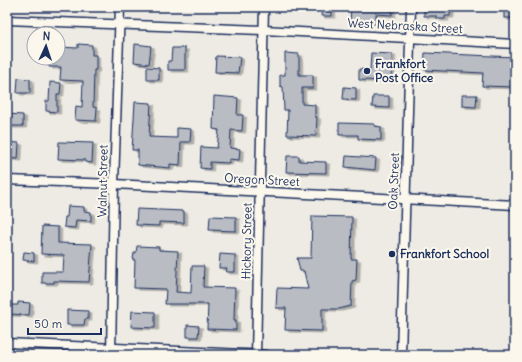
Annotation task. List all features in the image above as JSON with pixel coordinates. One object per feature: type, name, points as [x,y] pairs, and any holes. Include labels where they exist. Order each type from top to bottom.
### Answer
[{"type":"street","name":"Walnut Street","points":[[111,351],[114,184],[120,7]]},
{"type":"street","name":"Hickory Street","points":[[256,355],[264,7]]},
{"type":"street","name":"Oak Street","points":[[401,355],[411,7]]},
{"type":"street","name":"West Nebraska Street","points":[[7,20],[264,30],[515,44]]},
{"type":"street","name":"Oregon Street","points":[[7,180],[114,184],[515,205]]},
{"type":"street","points":[[7,343],[111,351],[266,355]]},
{"type":"building","points":[[322,7],[332,7],[332,16],[321,16]]},
{"type":"building","points":[[351,7],[392,7],[392,15],[376,14],[376,23],[350,22]]},
{"type":"building","points":[[424,7],[451,7],[450,16],[445,16],[445,19],[437,19],[437,16],[424,16]]},
{"type":"building","points":[[504,7],[515,7],[515,18],[504,18]]},
{"type":"building","points":[[78,44],[92,45],[92,55],[96,55],[93,107],[97,108],[96,121],[75,120],[76,106],[82,107],[83,81],[60,80],[61,67],[49,67],[66,66],[66,47],[78,48]]},
{"type":"building","points":[[135,44],[151,46],[149,64],[134,62]]},
{"type":"building","points":[[172,48],[185,48],[185,70],[168,70],[168,61],[171,61]]},
{"type":"building","points":[[285,53],[299,54],[299,75],[313,75],[313,88],[302,88],[302,104],[315,105],[315,117],[317,117],[316,136],[287,135],[288,110],[284,110],[283,87],[280,86],[280,75],[285,75]]},
{"type":"building","points":[[371,53],[392,54],[391,81],[359,80],[359,69],[370,70]]},
{"type":"building","points":[[425,53],[515,57],[515,87],[482,86],[483,73],[424,70]]},
{"type":"building","points":[[216,56],[240,57],[238,73],[215,72]]},
{"type":"building","points":[[147,67],[159,68],[159,80],[147,80]]},
{"type":"building","points":[[18,78],[30,79],[30,93],[17,93]]},
{"type":"building","points":[[50,82],[61,83],[60,94],[57,94],[57,112],[46,111],[46,101],[49,101]]},
{"type":"building","points":[[344,87],[356,88],[356,100],[343,99]]},
{"type":"building","points":[[462,95],[477,95],[476,107],[462,106]]},
{"type":"building","points":[[214,96],[238,98],[237,115],[243,115],[242,131],[231,130],[230,148],[240,149],[239,160],[229,159],[229,163],[210,162],[210,169],[200,168],[201,147],[217,148],[219,130],[213,129]]},
{"type":"building","points":[[373,96],[389,96],[389,108],[372,107]]},
{"type":"building","points":[[135,102],[151,103],[149,137],[177,138],[177,128],[191,129],[190,142],[181,142],[180,165],[170,164],[170,168],[138,165],[138,150],[132,150]]},
{"type":"building","points":[[7,114],[23,115],[23,126],[7,126]]},
{"type":"building","points":[[339,123],[375,124],[374,126],[381,127],[381,140],[358,139],[358,135],[339,135]]},
{"type":"building","points":[[7,142],[19,143],[18,159],[7,158]]},
{"type":"building","points":[[59,142],[93,143],[92,163],[85,162],[85,160],[58,159]]},
{"type":"building","points":[[287,156],[299,156],[299,161],[326,162],[326,173],[286,172]]},
{"type":"building","points":[[346,156],[376,158],[375,170],[345,167]]},
{"type":"building","points":[[68,206],[84,207],[84,211],[91,212],[91,221],[76,220],[75,228],[64,227]]},
{"type":"building","points":[[137,209],[184,211],[184,223],[159,222],[159,226],[136,225]]},
{"type":"building","points":[[210,216],[236,217],[236,231],[209,230]]},
{"type":"building","points":[[312,216],[352,217],[351,259],[357,259],[356,280],[352,281],[351,306],[339,309],[322,309],[322,331],[285,330],[286,308],[276,308],[277,288],[308,289],[304,271],[300,271],[297,258],[311,258]]},
{"type":"building","points":[[42,226],[58,227],[58,243],[92,244],[89,282],[54,281],[54,283],[42,283],[42,272],[63,272],[64,255],[41,254]]},
{"type":"building","points":[[137,246],[159,247],[159,250],[178,251],[176,292],[191,293],[192,266],[204,266],[203,287],[235,288],[234,320],[236,320],[236,330],[207,329],[208,304],[165,304],[166,289],[134,288],[135,260],[133,260]]},
{"type":"building","points":[[24,252],[34,253],[34,261],[23,260]]},
{"type":"building","points":[[220,254],[235,255],[235,272],[226,272],[227,268],[219,268]]},
{"type":"building","points":[[18,302],[30,303],[29,315],[7,314],[7,305],[18,305]]},
{"type":"building","points":[[67,310],[88,311],[88,319],[85,319],[84,325],[67,325]]},
{"type":"building","points":[[132,311],[155,312],[155,328],[131,327]]},
{"type":"building","points":[[187,325],[199,326],[198,337],[187,337]]},
{"type":"place","name":"Frankfort Post Office","points":[[367,71]]},
{"type":"place","name":"Frankfort School","points":[[392,254]]}]
